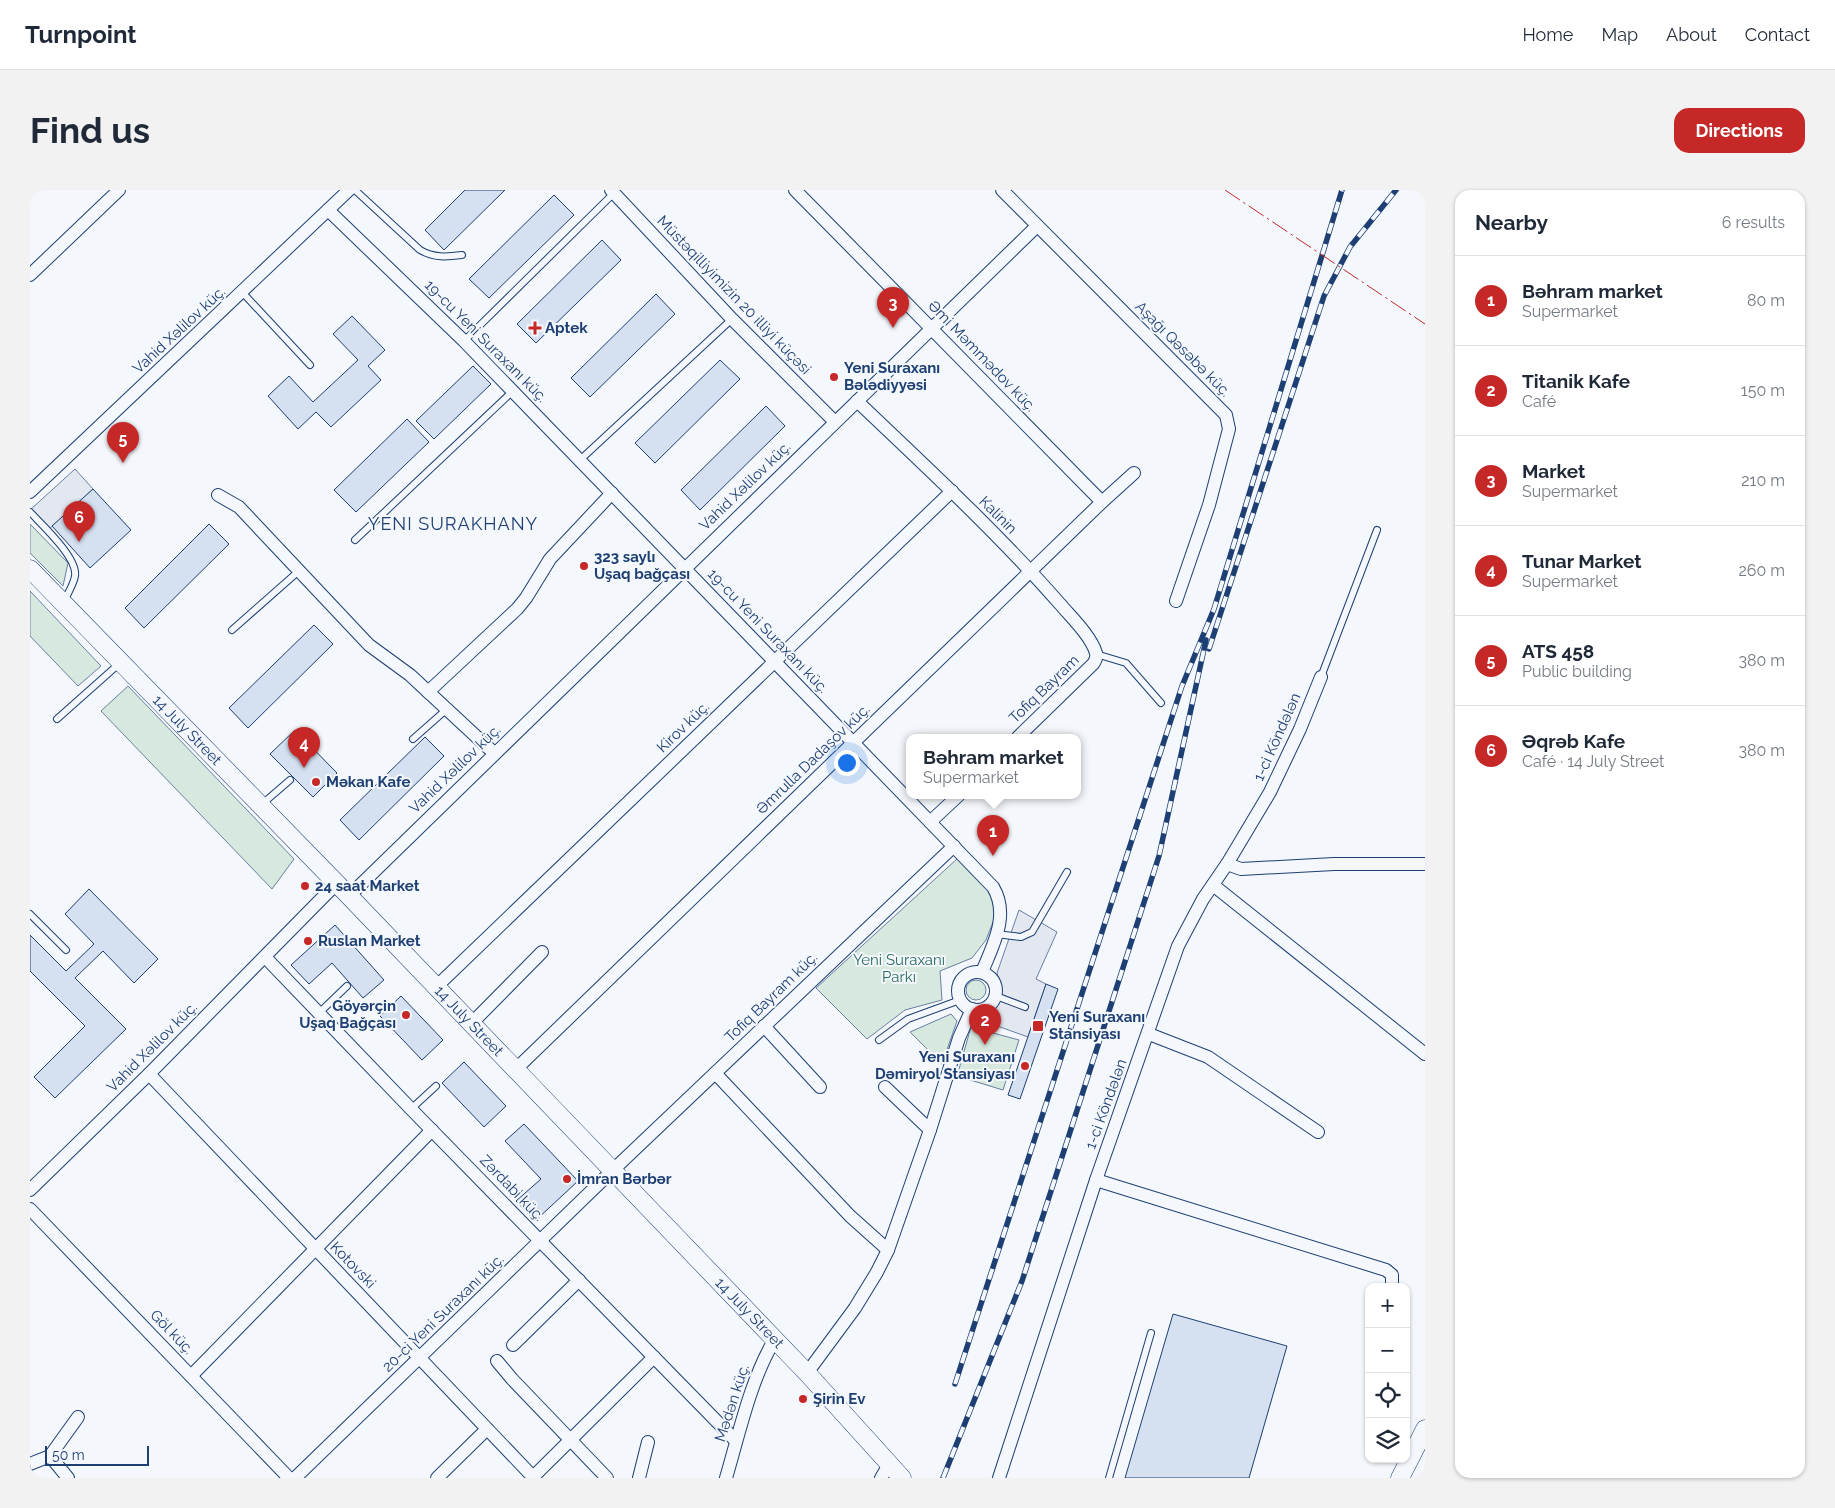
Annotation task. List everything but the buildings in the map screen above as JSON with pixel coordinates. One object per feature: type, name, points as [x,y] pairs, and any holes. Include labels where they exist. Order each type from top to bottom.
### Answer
[{"type":"street","points":[[30,275],[119,190]]},
{"type":"street","name":"Vahid Xəlilov küç.","points":[[30,492],[349,190]]},
{"type":"street","name":"Əmi Məmmədov küç.","points":[[795,190],[1102,502]]},
{"type":"street","name":"Aşağı Qəsəbə küç.","points":[[1002,190],[1226,415],[1228,429],[1209,505],[1176,601]]},
{"type":"street","name":"Müstəqilliyimizin 20 illiyi küçəsi","points":[[612,191],[732,319],[835,422]]},
{"type":"street","name":"19-cu Yeni Suraxanı küç.","points":[[328,210],[464,340],[906,797]]},
{"type":"street","name":"Vahid Xəlilov küç.","points":[[30,1190],[265,957],[343,890],[494,754],[933,329],[1036,226]]},
{"type":"street","name":"Kalinin","points":[[857,401],[952,491],[1031,571],[1082,630],[1095,659]]},
{"type":"street","name":"Əmrulla Dadaşov küç.","points":[[515,1070],[1134,473]]},
{"type":"street","name":"Kirov küç.","points":[[436,987],[952,491]]},
{"type":"street","points":[[428,692],[517,609],[550,559],[612,493]]},
{"type":"street","points":[[218,495],[239,507],[369,645],[410,675],[494,754]]},
{"type":"street","name":"14 July Street","points":[[30,569],[343,890],[775,1339],[902,1478]]},
{"type":"street","name":"Tofiq Bayram","points":[[1021,734],[1095,659]]},
{"type":"street","name":"1-ci Köndələn","points":[[999,1478],[1096,1180],[1149,1034],[1178,946],[1190,920],[1227,864],[1270,792],[1300,730],[1321,677]]},
{"type":"street","name":"19-cu Yeni Suraxanı küç.","points":[[908,799],[993,887],[998,896],[1001,914],[982,972]]},
{"type":"street","points":[[930,822],[955,799]]},
{"type":"street","name":"Tofiq Bayram küç.","points":[[612,1171],[954,846]]},
{"type":"street","points":[[1227,864],[1241,869],[1334,864],[1425,864]]},
{"type":"street","points":[[1213,885],[1425,1054]]},
{"type":"street","points":[[472,1024],[542,952]]},
{"type":"street","name":"Zərdabi küç.","points":[[265,957],[736,1441]]},
{"type":"street","points":[[982,972],[994,981],[996,996],[987,1008],[972,1009],[965,1006],[960,1000],[958,985],[962,978],[968,974],[982,972]]},
{"type":"street","points":[[807,1373],[855,1308],[888,1250],[930,1130],[959,1038],[972,1009]]},
{"type":"street","points":[[764,1026],[820,1087]]},
{"type":"street","points":[[1149,1034],[1208,1057],[1318,1132]]},
{"type":"street","name":"Kotovski","points":[[149,1074],[533,1478]]},
{"type":"street","points":[[715,1074],[850,1216],[888,1250]]},
{"type":"street","points":[[885,1087],[930,1130]]},
{"type":"street","points":[[191,1376],[432,1130]]},
{"type":"street","name":"20-ci Yeni Suraxanı küç.","points":[[295,1478],[612,1171]]},
{"type":"street","points":[[1096,1180],[1386,1270],[1392,1275],[1392,1283]]},
{"type":"street","name":"Göl küç.","points":[[30,1209],[290,1478]]},
{"type":"street","points":[[514,1345],[579,1280]]},
{"type":"street","name":"Mədən küç.","points":[[726,1478],[736,1441],[764,1360],[775,1339]]},
{"type":"street","points":[[533,1478],[654,1356]]},
{"type":"street","points":[[497,1361],[607,1478]]},
{"type":"street","points":[[30,1464],[50,1456],[78,1416]]},
{"type":"street","points":[[437,1478],[487,1429]]},
{"type":"street","points":[[1400,1478],[1424,1432]]},
{"type":"street","points":[[639,1478],[648,1442]]},
{"type":"street","points":[[50,1456],[68,1478]]},
{"type":"street","points":[[881,1478],[890,1463]]},
{"type":"lane","points":[[355,190],[420,250],[429,255],[442,257],[462,255]]},
{"type":"lane","points":[[464,340],[612,191]]},
{"type":"lane","points":[[242,292],[310,365]]},
{"type":"lane","points":[[580,460],[732,319]]},
{"type":"lane","points":[[355,540],[513,391]]},
{"type":"lane","points":[[30,512],[67,554],[74,566],[75,576],[63,603]]},
{"type":"lane","points":[[1321,677],[1377,530]]},
{"type":"lane","points":[[232,630],[300,570]]},
{"type":"lane","points":[[1095,659],[1126,663],[1161,703]]},
{"type":"lane","points":[[58,719],[121,662]]},
{"type":"lane","points":[[413,739],[447,709]]},
{"type":"lane","points":[[260,806],[290,780]]},
{"type":"lane","points":[[996,934],[1022,937],[1032,932],[1067,872]]},
{"type":"lane","points":[[30,914],[66,950]]},
{"type":"lane","points":[[319,1013],[347,986]]},
{"type":"lane","points":[[996,996],[1025,1007]]},
{"type":"lane","points":[[879,1040],[908,1019],[960,1000]]},
{"type":"lane","points":[[411,1109],[436,1086]]},
{"type":"lane","points":[[1109,1478],[1151,1332]]},
{"type":"green space","points":[[30,524],[68,563],[63,586],[30,553]]},
{"type":"green space","points":[[30,591],[101,666],[78,686],[30,636]]},
{"type":"green space","points":[[128,686],[294,859],[272,889],[101,711]]},
{"type":"green space","name":"Yeni Suraxanı Parkı","points":[[958,858],[983,882],[993,899],[995,917],[986,940],[972,958],[940,971],[942,1000],[905,1010],[867,1039],[816,988]]},
{"type":"green space","points":[[976,980],[983,983],[986,990],[983,997],[976,1000],[969,997],[966,990],[969,983]]},
{"type":"green space","points":[[951,1014],[957,1021],[942,1064],[910,1032]]},
{"type":"green space","points":[[971,1027],[1019,1040],[1003,1090],[957,1076]]},
{"type":"shaded area","points":[[75,469],[93,489],[47,531],[30,510]]},
{"type":"shaded area","points":[[1019,910],[1057,932],[1036,979],[1046,984],[1028,1037],[989,1023],[1002,990],[997,973]]},
{"type":"railway","points":[[955,1384],[1182,686],[1214,609],[1342,190]]},
{"type":"railway","points":[[1209,649],[1324,296],[1350,247],[1396,190]]},
{"type":"railway","points":[[943,1478],[1022,1281],[1159,856],[1206,640]]},
{"type":"power","points":[[1225,190],[1425,324]]},
{"type":"place","name":"Aptek","points":[[535,328]]},
{"type":"place","name":"Market","points":[[893,328]]},
{"type":"place","name":"Yeni Suraxanı Bələdiyyəsi","points":[[834,377]]},
{"type":"place","name":"ATS 458","points":[[123,463]]},
{"type":"place","name":"Əqrəb Kafe","points":[[79,542]]},
{"type":"place","name":"323 saylı Uşaq bağçası","points":[[584,566]]},
{"type":"place","name":"Tunar Market","points":[[304,768]]},
{"type":"place","name":"Məkan Kafe","points":[[316,782]]},
{"type":"place","name":"Bәhram market","points":[[993,856]]},
{"type":"place","name":"24 saat Market","points":[[305,886]]},
{"type":"place","name":"Ruslan Market","points":[[308,941]]},
{"type":"place","name":"Göyərçin Uşaq Bağçası","points":[[406,1015]]},
{"type":"place","name":"Yeni Suraxanı Stansiyası","points":[[1038,1026]]},
{"type":"place","name":"Titanik Kafe","points":[[985,1045]]},
{"type":"place","name":"Yeni Suraxanı Dəmiryol Stansiyası","points":[[1025,1066]]},
{"type":"place","name":"İmran Bərbər","points":[[567,1179]]},
{"type":"place","name":"Şirin Ev","points":[[803,1399]]},
{"type":"district","name":"YENI SURAKHANY","points":[[453,523]]}]
